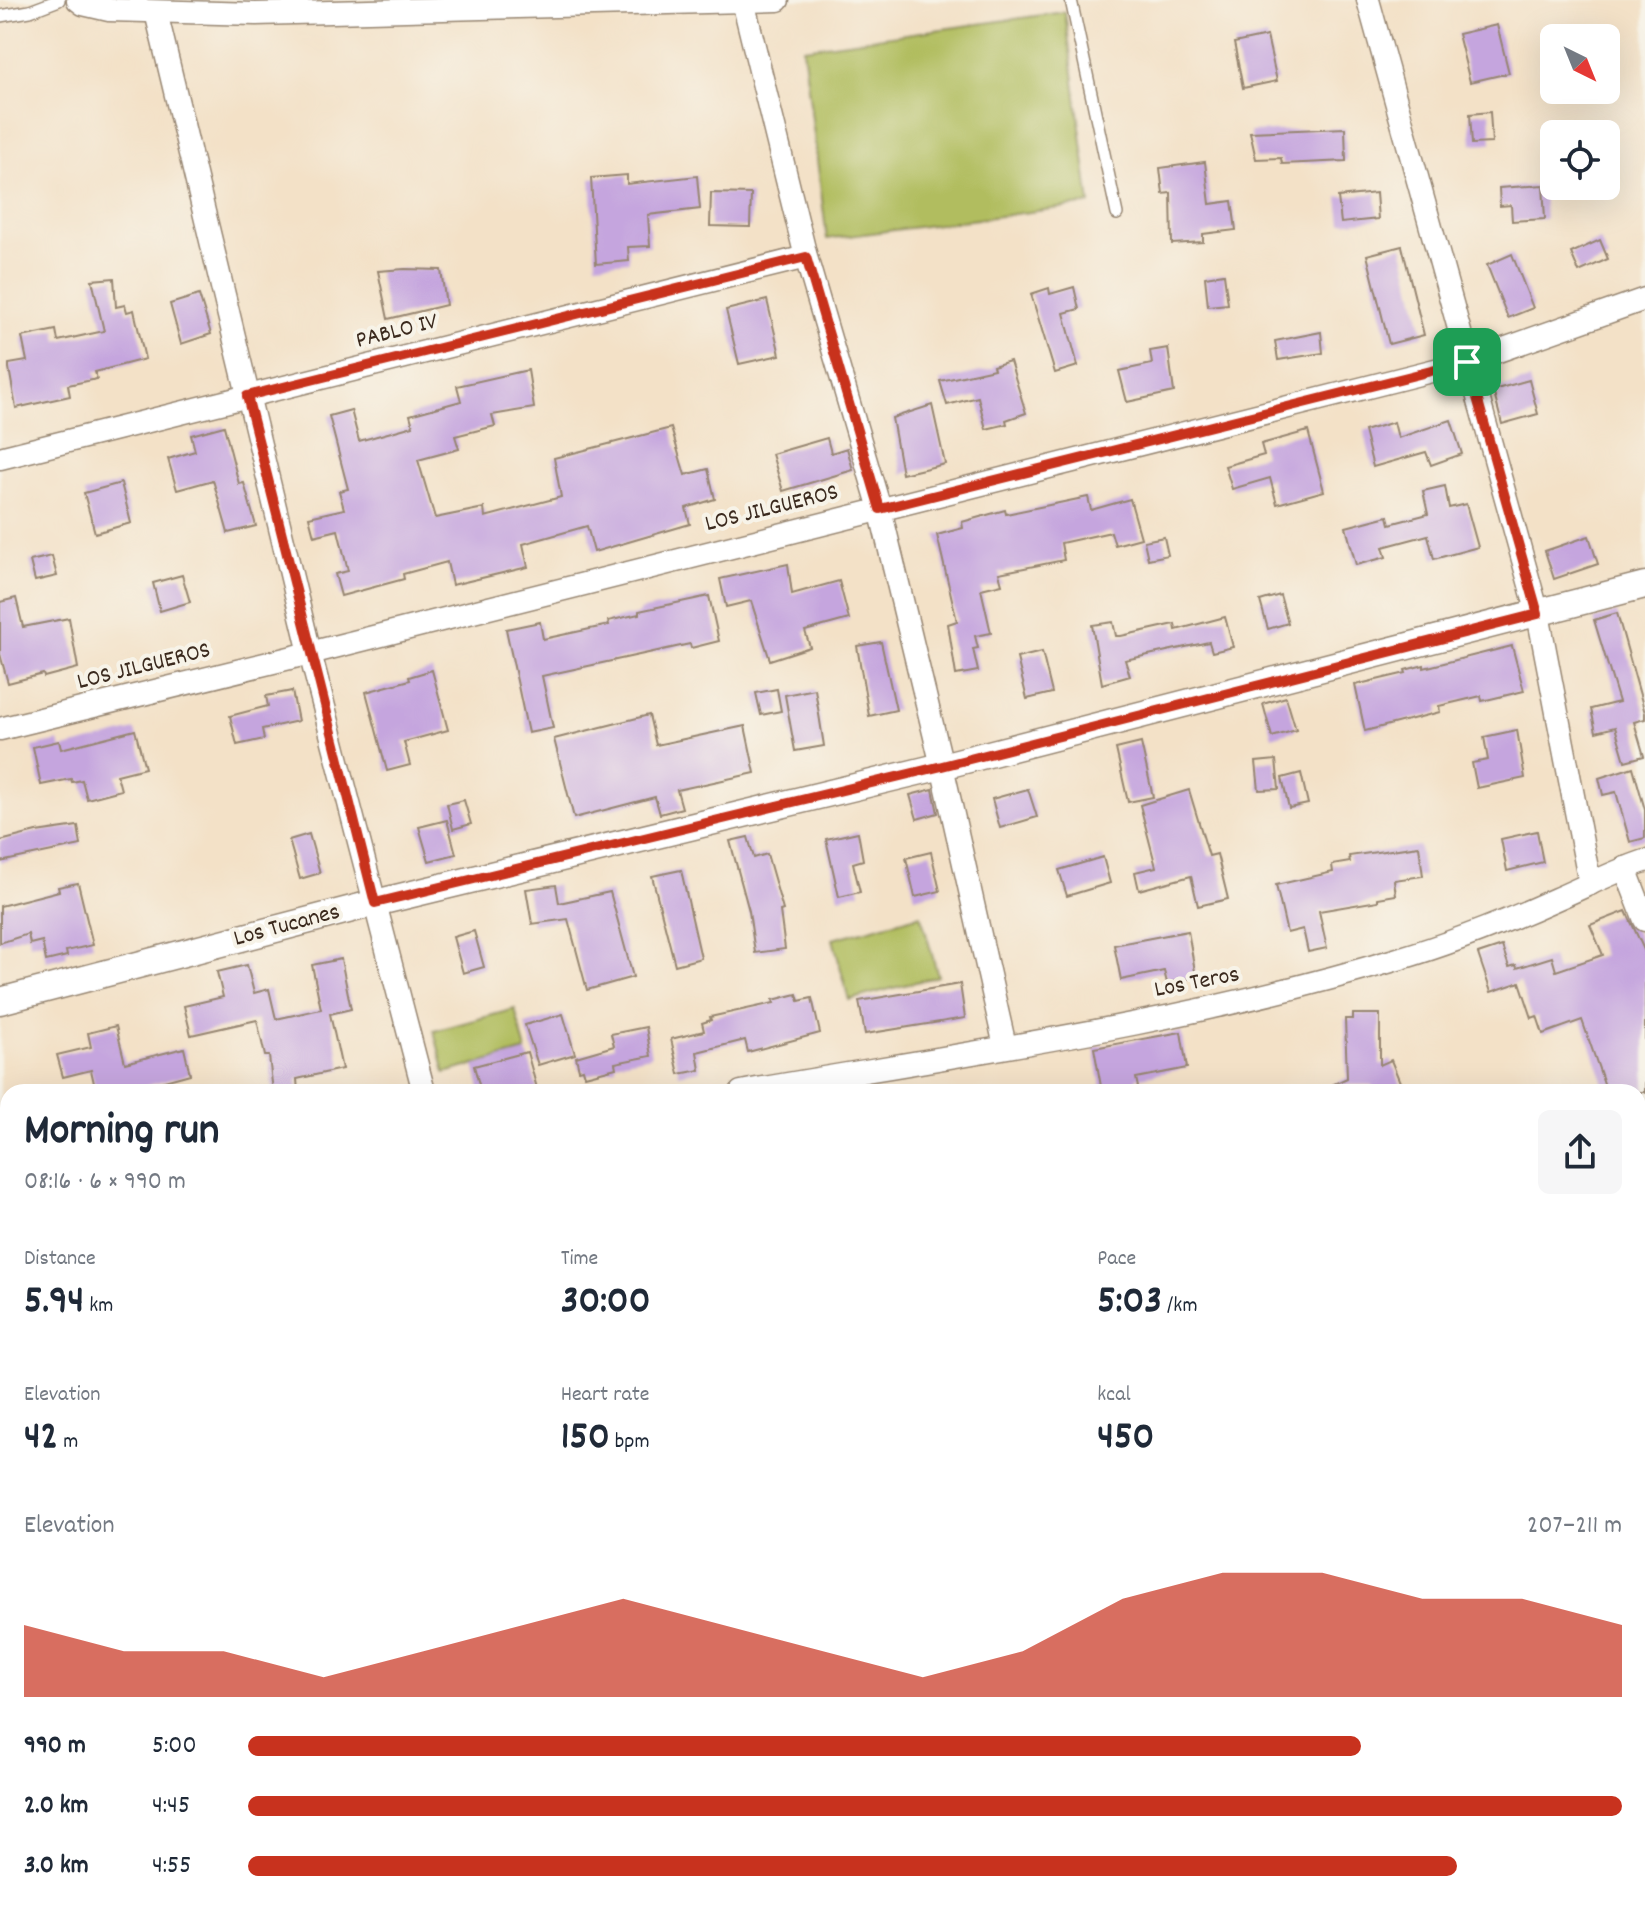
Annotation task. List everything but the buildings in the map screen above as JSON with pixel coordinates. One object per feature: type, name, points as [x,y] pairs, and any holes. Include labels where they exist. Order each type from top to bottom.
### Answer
[{"type":"street","points":[[78,0],[109,10],[256,14],[778,0]]},
{"type":"street","points":[[1368,0],[1538,614],[1590,884]]},
{"type":"street","points":[[743,1],[806,257],[880,509],[1005,1046]]},
{"type":"street","points":[[156,12],[310,653],[422,1084]]},
{"type":"street","name":"PABLO IV","points":[[0,458],[806,257]]},
{"type":"street","name":"LOS JILGUEROS","points":[[0,729],[1467,362],[1645,299]]},
{"type":"street","name":"Los Tucanes","points":[[0,1001],[375,903],[942,766],[1645,585]]},
{"type":"street","points":[[1635,864],[1645,920]]},
{"type":"street","name":"Los Teros","points":[[787,1084],[1254,998],[1446,943],[1635,864]]},
{"type":"lane","points":[[0,16],[30,11],[59,0]]},
{"type":"lane","points":[[1071,0],[1117,214]]},
{"type":"green space","points":[[1065,12],[1090,204],[827,239],[803,48]]},
{"type":"green space","points":[[921,915],[938,976],[849,1000],[833,939]]},
{"type":"green space","points":[[515,1009],[526,1051],[445,1073],[434,1031]]},
{"type":"route","points":[[806,257],[880,509],[1467,362],[1538,614],[942,766],[375,903],[247,396],[806,257]]}]
